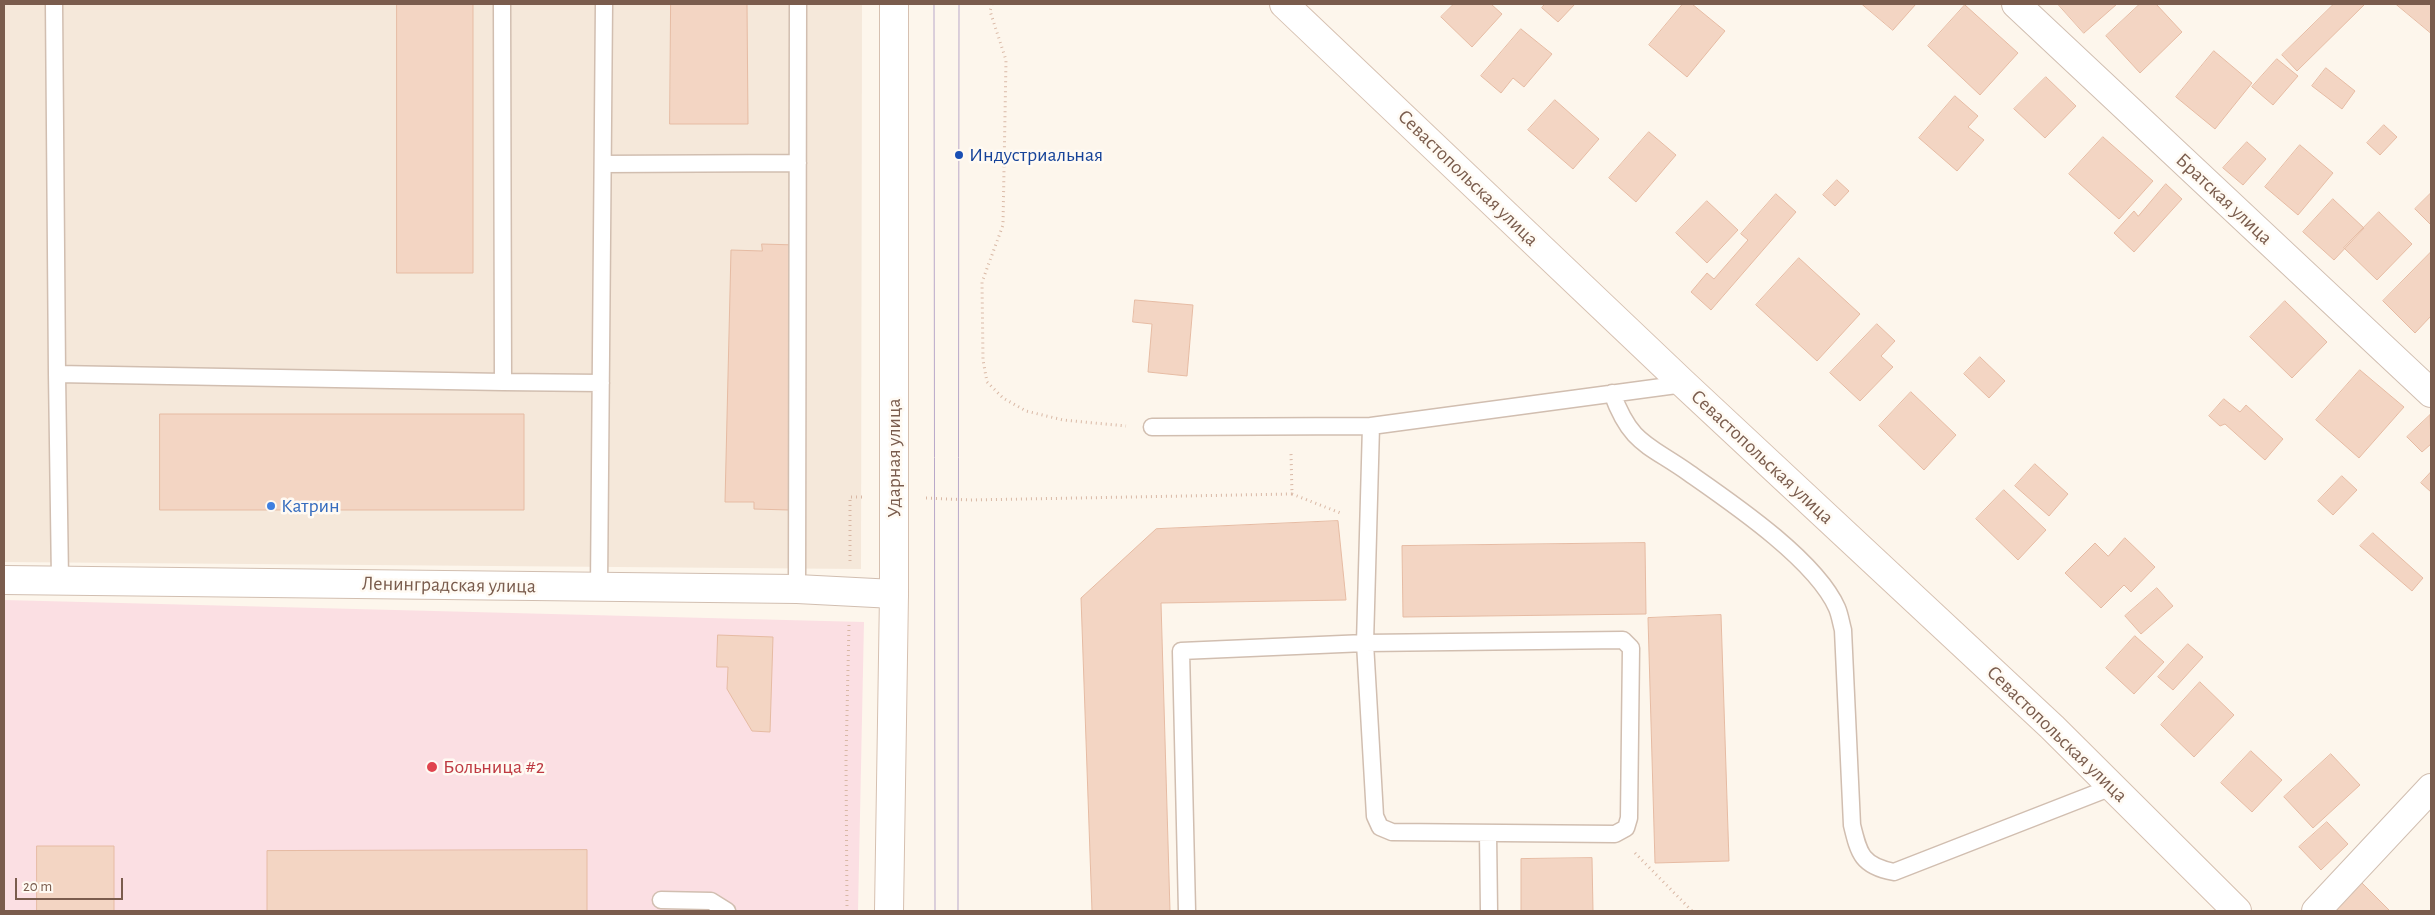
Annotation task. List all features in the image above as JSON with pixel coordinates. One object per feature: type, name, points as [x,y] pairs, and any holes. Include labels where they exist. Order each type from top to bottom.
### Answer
[{"type":"street","name":"Ударная улица","points":[[889,911],[894,594],[894,4]]},
{"type":"street","name":"Севастопольская улица","points":[[1284,4],[1684,384],[2052,727],[2237,911]]},
{"type":"street","name":"Братская улица","points":[[2016,4],[2431,394]]},
{"type":"street","name":"Ленинградская улица","points":[[4,580],[797,589],[894,594]]},
{"type":"street","points":[[2316,911],[2431,788]]},
{"type":"lane","points":[[54,4],[60,580]]},
{"type":"lane","points":[[502,4],[503,382]]},
{"type":"lane","points":[[599,587],[604,4]]},
{"type":"lane","points":[[797,589],[798,4]]},
{"type":"lane","points":[[602,164],[798,163]]},
{"type":"lane","points":[[57,374],[601,383]]},
{"type":"lane","points":[[1152,426],[1371,426],[1684,384]]},
{"type":"lane","points":[[1612,394],[1620,413],[1632,433],[1649,449],[1679,466],[1730,502],[1783,545],[1820,582],[1837,608],[1843,630],[1852,825],[1859,854],[1875,869],[1894,872],[2112,787]]},
{"type":"lane","points":[[1187,911],[1181,651],[1365,643],[1623,640],[1631,648],[1630,818],[1626,828],[1615,834],[1392,832],[1380,827],[1375,816],[1365,643],[1371,426]]},
{"type":"lane","points":[[1488,833],[1489,911]]},
{"type":"lane","points":[[661,900],[711,901],[727,911]]},
{"type":"path","points":[[992,4],[990,11],[1006,60],[1003,225],[982,282],[983,360],[988,382],[1003,398],[1026,411],[1063,420],[1094,424],[1152,426]]},
{"type":"path","points":[[1290,426],[1292,494]]},
{"type":"path","points":[[847,911],[846,759],[850,497],[970,500],[1292,494],[1368,524]]},
{"type":"path","points":[[1615,834],[1692,911]]},
{"type":"shaded area","points":[[4,4],[862,4],[861,569],[4,562]]},
{"type":"shaded area","name":"Больница #2","points":[[4,600],[864,622],[858,911],[4,911]]},
{"type":"building","points":[[397,4],[473,4],[473,273],[397,273]]},
{"type":"building","points":[[671,4],[747,4],[748,124],[670,124]]},
{"type":"building","points":[[1454,4],[1491,4],[1502,14],[1472,47],[1441,17]]},
{"type":"building","points":[[1545,4],[1575,4],[1558,22],[1542,8]]},
{"type":"building","points":[[1683,4],[1692,4],[1725,31],[1687,77],[1649,45]]},
{"type":"building","points":[[1862,4],[1916,4],[1893,30]]},
{"type":"building","points":[[2058,4],[2117,4],[2084,33]]},
{"type":"building","points":[[2140,4],[2156,4],[2182,32],[2140,73],[2106,36]]},
{"type":"building","points":[[2334,4],[2365,4],[2297,71],[2282,55]]},
{"type":"building","points":[[2396,4],[2431,4],[2431,33]]},
{"type":"building","points":[[1965,5],[2018,53],[1980,95],[1928,46]]},
{"type":"building","points":[[1521,29],[1552,54],[1524,87],[1513,78],[1501,93],[1481,76]]},
{"type":"building","points":[[2214,51],[2252,83],[2215,129],[2176,97]]},
{"type":"building","points":[[2277,59],[2298,76],[2273,105],[2252,87]]},
{"type":"building","points":[[2326,68],[2355,91],[2342,109],[2312,86]]},
{"type":"building","points":[[2046,77],[2076,106],[2045,138],[2014,109]]},
{"type":"building","points":[[1955,96],[1978,116],[1968,127],[1984,140],[1957,171],[1919,138]]},
{"type":"building","points":[[1555,100],[1599,139],[1573,169],[1528,130]]},
{"type":"building","points":[[2384,125],[2397,137],[2380,155],[2367,143]]},
{"type":"building","points":[[1649,132],[1676,155],[1636,202],[1609,178]]},
{"type":"building","points":[[2103,137],[2153,181],[2119,219],[2069,174]]},
{"type":"building","points":[[2247,142],[2266,159],[2243,185],[2223,168]]},
{"type":"building","points":[[2300,145],[2333,173],[2298,215],[2265,187]]},
{"type":"building","points":[[1837,180],[1849,191],[1835,206],[1823,195]]},
{"type":"building","points":[[2166,184],[2182,199],[2134,252],[2114,233],[2134,211],[2138,216]]},
{"type":"building","points":[[2431,193],[2431,225],[2415,209]]},
{"type":"building","points":[[1776,194],[1796,212],[1711,310],[1691,292],[1707,273],[1714,279],[1748,240],[1741,234]]},
{"type":"building","points":[[2333,199],[2364,228],[2334,260],[2303,232]]},
{"type":"building","points":[[1707,201],[1738,230],[1707,263],[1676,233]]},
{"type":"building","points":[[2379,212],[2412,244],[2377,280],[2344,248]]},
{"type":"building","points":[[762,244],[796,245],[789,510],[754,509],[754,502],[725,502],[731,250],[762,251]]},
{"type":"building","points":[[2431,252],[2431,316],[2415,333],[2383,301]]},
{"type":"building","points":[[1799,258],[1860,314],[1817,361],[1756,305]]},
{"type":"building","points":[[1135,300],[1193,305],[1187,376],[1148,372],[1152,324],[1133,322]]},
{"type":"building","points":[[2285,301],[2327,342],[2292,378],[2250,337]]},
{"type":"building","points":[[1877,324],[1895,341],[1881,356],[1893,367],[1860,401],[1830,373]]},
{"type":"building","points":[[1980,357],[2005,381],[1989,398],[1964,374]]},
{"type":"building","points":[[2360,370],[2404,407],[2359,458],[2316,420]]},
{"type":"building","points":[[1911,392],[1956,435],[1924,470],[1879,426]]},
{"type":"building","points":[[2224,399],[2240,412],[2246,405],[2283,439],[2265,460],[2225,424],[2220,426],[2209,416]]},
{"type":"building","points":[[160,414],[524,414],[524,510],[160,510]]},
{"type":"building","points":[[2430,415],[2431,444],[2422,452],[2407,437]]},
{"type":"building","points":[[2035,464],[2068,494],[2049,516],[2015,486]]},
{"type":"building","points":[[2431,472],[2431,492],[2421,483]]},
{"type":"building","points":[[2342,476],[2357,490],[2333,515],[2318,501]]},
{"type":"building","points":[[2004,490],[2046,530],[2018,560],[1976,519]]},
{"type":"building","points":[[1338,521],[1346,600],[1161,603],[1170,911],[1092,911],[1081,598],[1156,529]]},
{"type":"building","points":[[2373,533],[2423,578],[2412,591],[2360,546]]},
{"type":"building","points":[[2125,538],[2155,567],[2131,592],[2124,585],[2101,608],[2065,573],[2095,543],[2108,556]]},
{"type":"building","points":[[1645,543],[1646,614],[1403,617],[1402,546]]},
{"type":"building","points":[[2157,588],[2173,606],[2141,634],[2125,616]]},
{"type":"building","points":[[1721,615],[1729,861],[1655,863],[1648,618]]},
{"type":"building","points":[[718,635],[773,637],[770,732],[752,731],[727,689],[728,667],[717,667]]},
{"type":"building","points":[[2135,636],[2164,662],[2134,694],[2106,668]]},
{"type":"building","points":[[2188,644],[2203,657],[2173,690],[2158,677]]},
{"type":"building","points":[[2200,682],[2234,715],[2194,757],[2161,725]]},
{"type":"building","points":[[2251,751],[2282,780],[2252,812],[2221,783]]},
{"type":"building","points":[[2331,754],[2360,785],[2313,828],[2284,797]]},
{"type":"building","points":[[2327,822],[2348,844],[2321,870],[2299,847]]},
{"type":"building","points":[[37,846],[114,846],[114,911],[37,911]]},
{"type":"building","points":[[587,850],[587,911],[267,911],[267,851]]},
{"type":"building","points":[[1592,858],[1593,911],[1521,911],[1521,859]]},
{"type":"building","points":[[2361,882],[2390,911],[2338,911],[2334,908]]},
{"type":"tram line","points":[[934,4],[935,911]]},
{"type":"tram line","points":[[958,911],[959,4]]},
{"type":"place","name":"Индустриальная","points":[[959,155]]},
{"type":"place","name":"Катрин","points":[[271,506]]},
{"type":"place","name":"Больница #2","points":[[432,767]]}]
